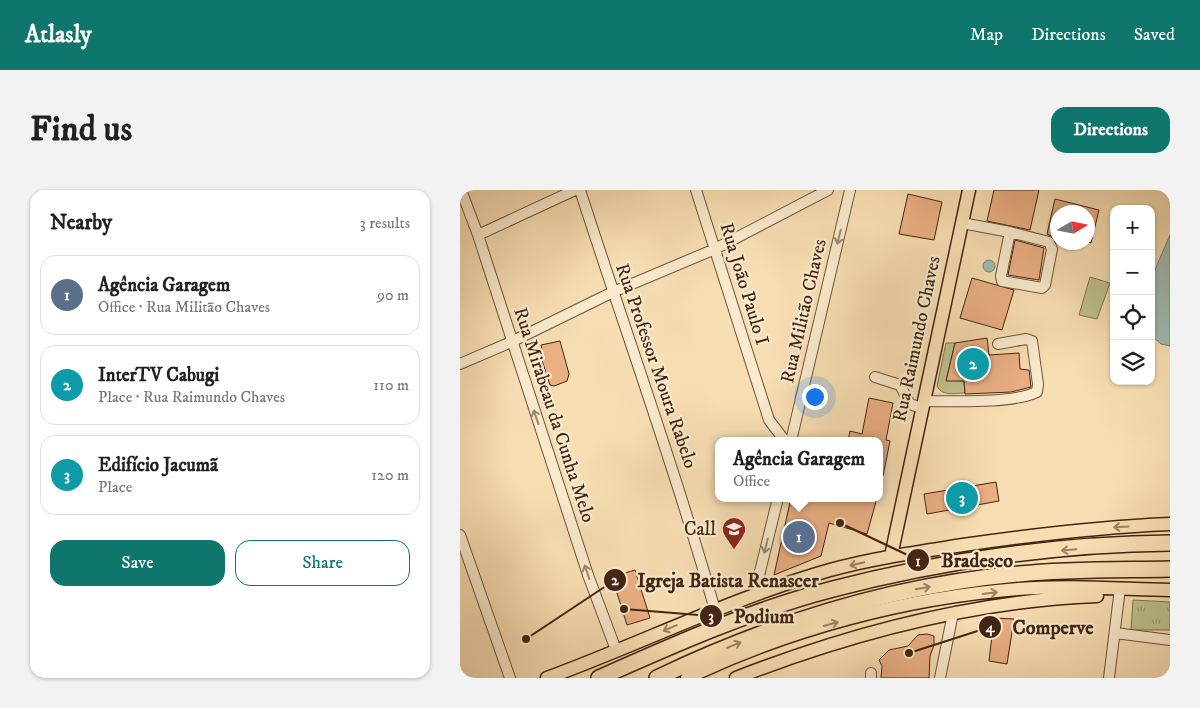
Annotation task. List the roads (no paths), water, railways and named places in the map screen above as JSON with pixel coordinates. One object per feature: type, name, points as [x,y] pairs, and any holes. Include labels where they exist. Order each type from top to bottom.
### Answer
[{"type":"highway","points":[[1148,543],[1170,535]]},
{"type":"highway","points":[[599,678],[666,648],[741,619],[832,589],[973,561],[1035,553],[1148,543],[1170,543]]},
{"type":"highway","points":[[657,678],[772,630],[853,604],[913,589],[1018,574],[1170,569]]},
{"type":"main road","name":"Rua Raimundo Chaves","points":[[891,556],[969,190]]},
{"type":"main road","points":[[547,678],[715,610],[830,570],[891,556],[1010,538],[1101,528],[1170,524]]},
{"type":"main road","points":[[687,678],[775,642],[864,615],[973,595],[1019,589],[1120,591]]},
{"type":"main road","points":[[736,678],[820,646],[953,613],[1120,591],[1170,590]]},
{"type":"street","name":"Rua Mirabeau da Cunha Melo","points":[[461,190],[478,235],[511,342],[588,575],[616,650]]},
{"type":"street","points":[[478,235],[575,190]]},
{"type":"street","name":"Rua Professor Moura Rabelo","points":[[580,190],[612,292],[662,435],[715,610]]},
{"type":"street","name":"Rua João Paulo I","points":[[696,190],[769,420],[781,437]]},
{"type":"street","points":[[460,364],[511,342],[612,292],[715,249],[814,193],[828,190]]},
{"type":"street","name":"Rua Militão Chaves","points":[[792,437],[850,190]]},
{"type":"street","points":[[962,223],[1010,232],[1048,242],[1052,249],[1045,285],[1042,288],[1002,281],[1001,276],[1010,232]]},
{"type":"street","points":[[875,377],[900,385],[910,404],[999,399],[1037,392],[1038,384],[1032,341],[1026,339],[998,344]]},
{"type":"street","points":[[754,596],[777,502]]},
{"type":"street","points":[[460,535],[510,678]]},
{"type":"street","points":[[1109,678],[1120,591]]},
{"type":"street","points":[[940,678],[953,613]]},
{"type":"street","points":[[1115,634],[1170,640]]},
{"type":"water","points":[[1170,235],[1170,346],[1161,344],[1155,339],[1155,270]]},
{"type":"water","points":[[987,260],[991,260],[995,266],[991,272],[987,272],[983,268],[983,264]]},
{"type":"place","name":"InterTV Cabugi","points":[[973,364]]},
{"type":"place","name":"Edifício Jacumã","points":[[962,498]]},
{"type":"place","name":"Bradesco","points":[[840,523]]},
{"type":"place","name":"Agência Garagem","points":[[799,537]]},
{"type":"place","name":"Call","points":[[734,550]]},
{"type":"place","name":"Podium","points":[[624,609]]},
{"type":"place","name":"Igreja Batista Renascer","points":[[526,639]]},
{"type":"place","name":"Comperve","points":[[909,653]]}]
